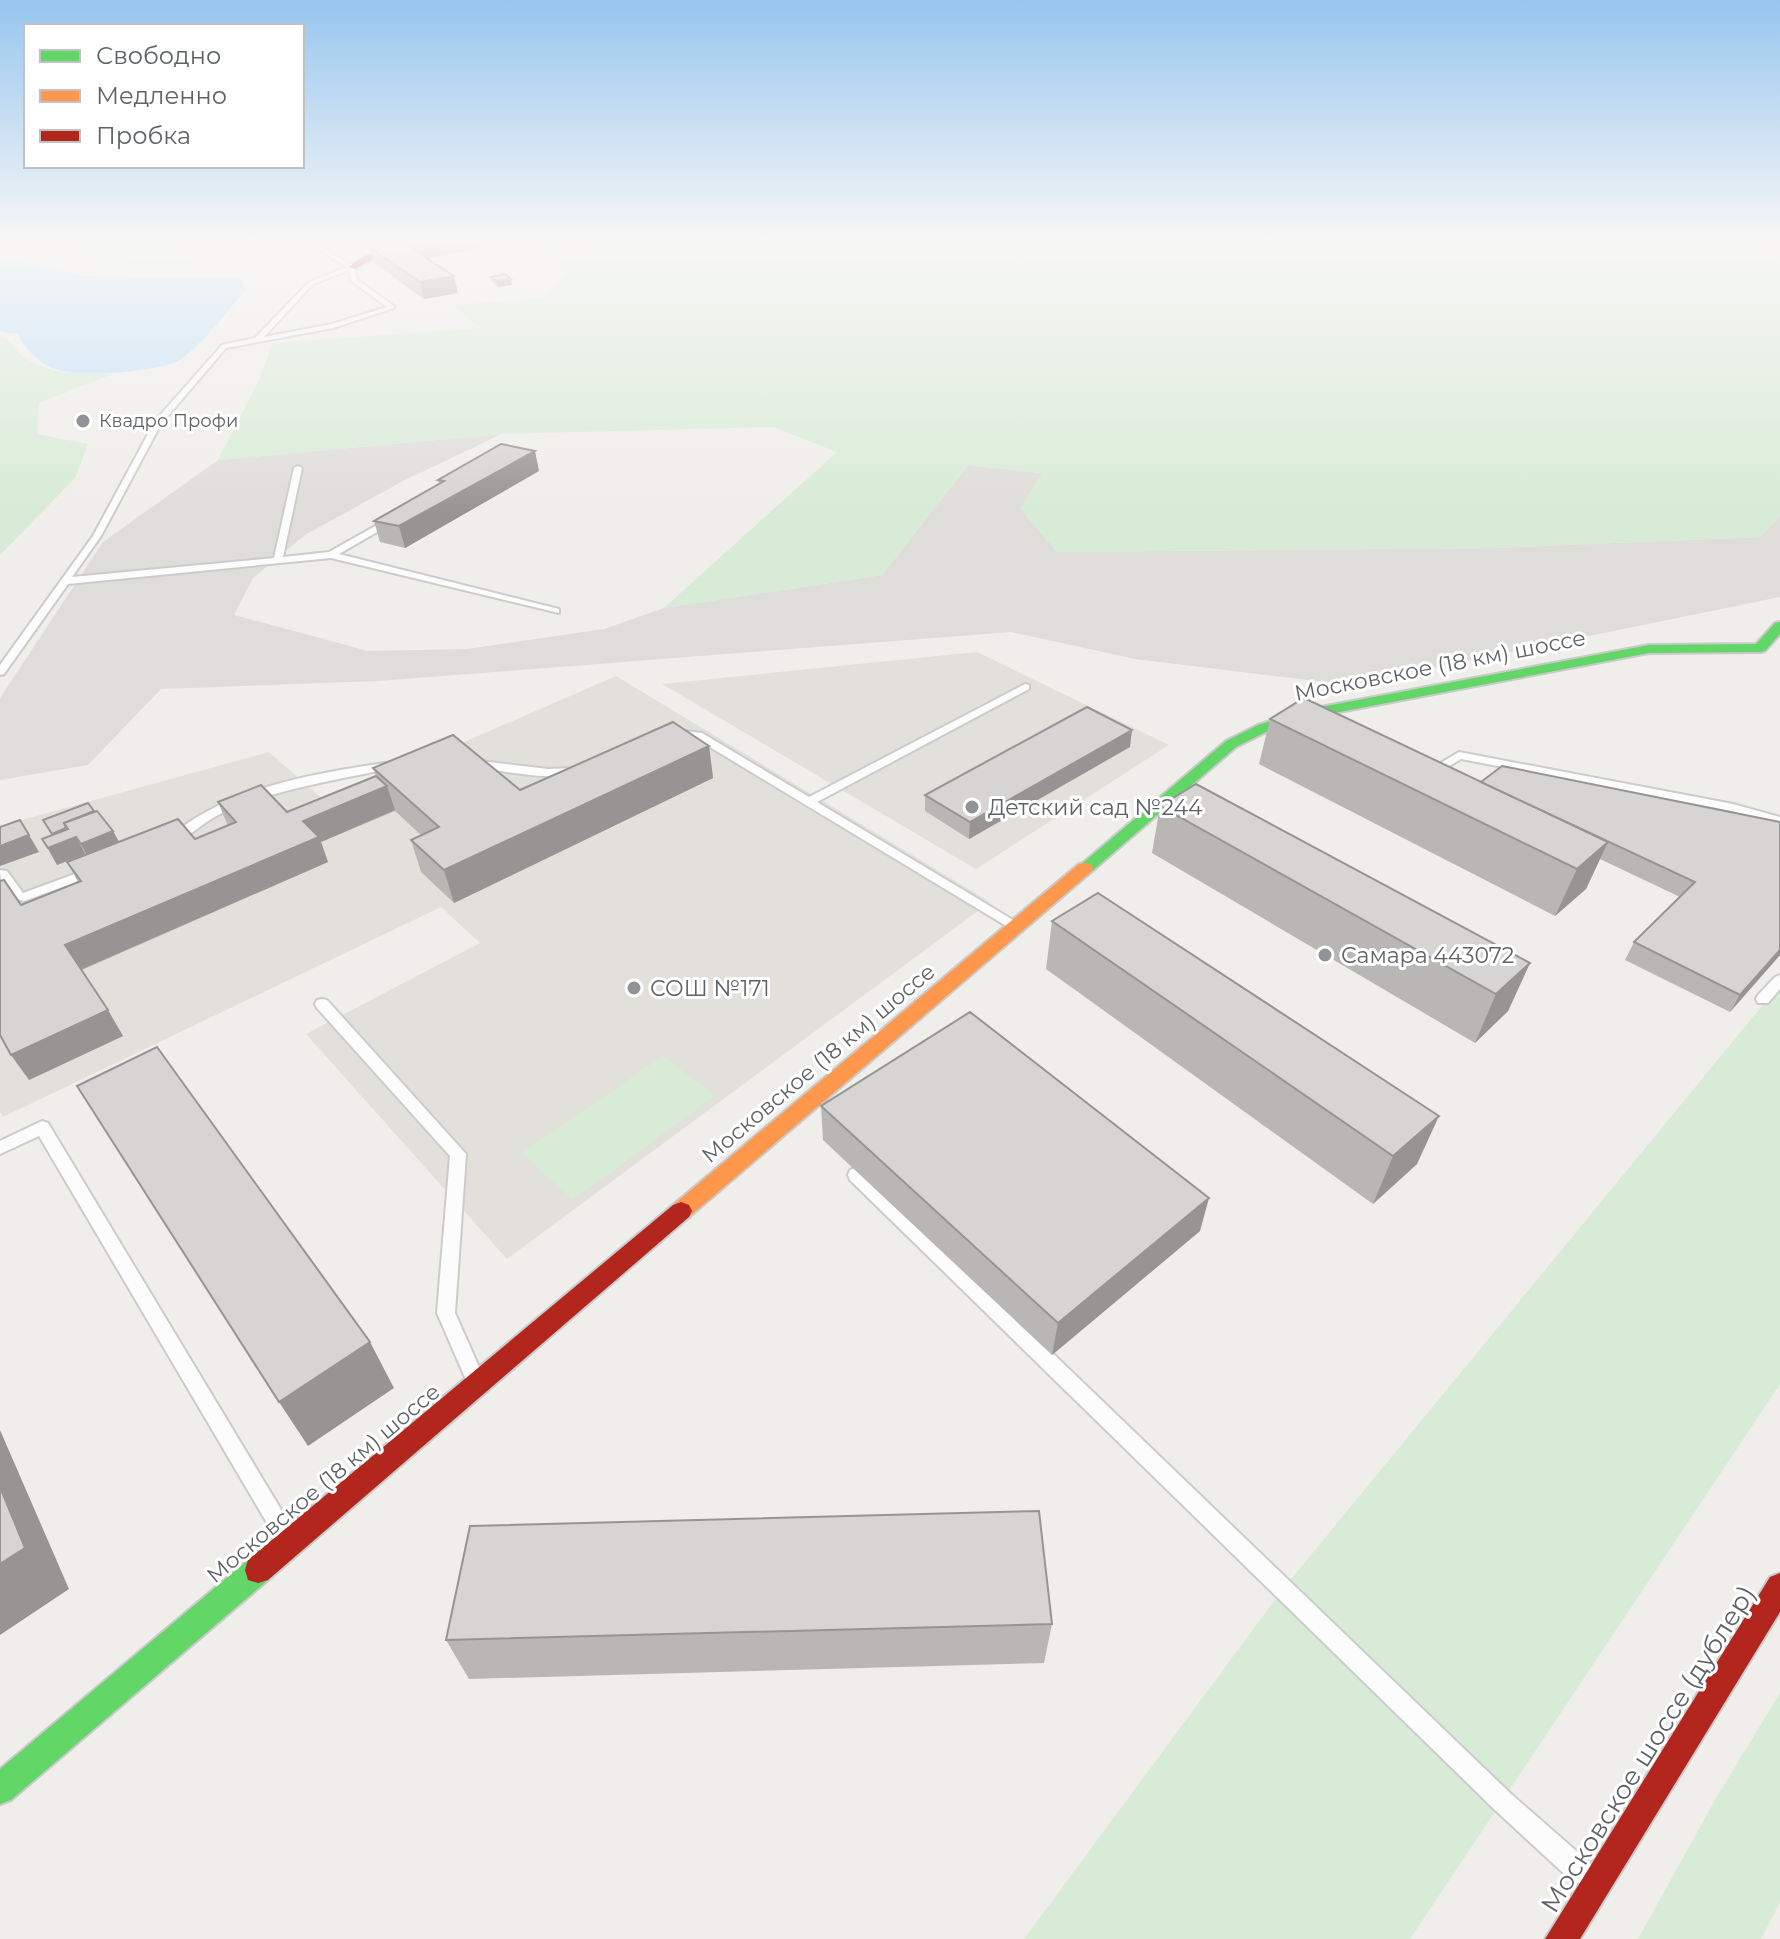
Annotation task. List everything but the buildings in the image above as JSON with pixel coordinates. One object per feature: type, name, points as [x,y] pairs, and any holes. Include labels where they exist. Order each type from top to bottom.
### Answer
[{"type":"street","name":"Московское (18 км) шоссе","points":[[0,1789],[1231,744],[1263,728],[1305,714],[1649,649],[1760,648],[1780,626]]},
{"type":"street","name":"Московское шоссе (дублер)","points":[[1561,1939],[1593,1883],[1780,1587]]},
{"type":"lane","points":[[257,340],[266,330]]},
{"type":"lane","points":[[0,672],[97,536],[158,423],[224,346],[309,330]]},
{"type":"lane","points":[[278,560],[298,468]]},
{"type":"lane","points":[[331,555],[400,516]]},
{"type":"lane","points":[[65,581],[331,555],[556,611]]},
{"type":"lane","points":[[808,802],[1025,687]]},
{"type":"lane","points":[[665,735],[683,732],[698,735],[1015,927]]},
{"type":"lane","points":[[1430,773],[1459,755],[1733,808],[1780,821]]},
{"type":"lane","points":[[163,843],[188,833],[209,815],[281,786],[408,762]]},
{"type":"lane","points":[[456,762],[548,773],[594,767]]},
{"type":"lane","points":[[2,874],[17,895],[24,897],[107,866]]},
{"type":"lane","points":[[1763,999],[1780,980]]},
{"type":"lane","points":[[322,1004],[458,1154],[446,1313],[477,1384]]},
{"type":"lane","points":[[0,1148],[42,1127],[289,1543]]},
{"type":"lane","points":[[856,1175],[1503,1802],[1593,1883]]},
{"type":"shaded area","points":[[502,434],[403,481],[305,535],[253,578],[234,615],[368,651],[467,649],[604,629],[664,608],[882,575],[968,465],[1042,473],[1058,552],[1496,548],[1760,537],[1780,516],[1780,597],[1349,685],[1135,659],[1011,632],[378,681],[161,689],[88,765],[0,780],[0,698],[103,542],[218,460]]},
{"type":"shaded area","name":"Детский сад №244","points":[[977,652],[1169,745],[976,869],[662,684]]},
{"type":"shaded area","name":"СОШ №171","points":[[616,676],[990,902],[507,1259],[306,1034],[480,943],[441,907],[3,1117],[0,1111],[0,826],[269,752],[326,802]]},
{"type":"green space","points":[[446,330],[1780,330],[1780,516],[1760,537],[1496,548],[1057,552],[1020,509],[1042,473],[968,465],[882,575],[664,608],[837,452],[773,427],[502,434],[218,460],[258,382],[273,343]]},
{"type":"green space","points":[[0,336],[24,357],[45,367],[67,372],[113,374],[39,403],[37,434],[88,444],[75,478],[0,555]]},
{"type":"green space","points":[[1780,984],[1780,1384],[1410,1939],[1024,1939],[1283,1589]]},
{"type":"green space","points":[[663,1056],[715,1096],[573,1200],[521,1153]]},
{"type":"green space","points":[[1780,1693],[1780,1902],[1761,1939],[1638,1939],[1715,1800]]},
{"type":"water","points":[[211,330],[176,362],[135,371],[101,373],[52,368],[29,351],[18,334],[0,331]]},
{"type":"traffic: fast","points":[[1085,868],[1231,744],[1263,728],[1305,714],[1649,649],[1760,648],[1780,626]]},
{"type":"traffic: fast","points":[[0,1789],[258,1570]]},
{"type":"traffic: slow","points":[[681,1211],[1085,868]]},
{"type":"traffic: jam","points":[[258,1570],[681,1211]]},
{"type":"traffic: jam","points":[[1561,1939],[1780,1587]]},
{"type":"place","name":"Квадро Профи","points":[[83,421]]},
{"type":"place","name":"Детский сад №244","points":[[972,807]]},
{"type":"place","name":"Самара 443072","points":[[1325,955]]},
{"type":"place","name":"СОШ №171","points":[[634,988]]}]
